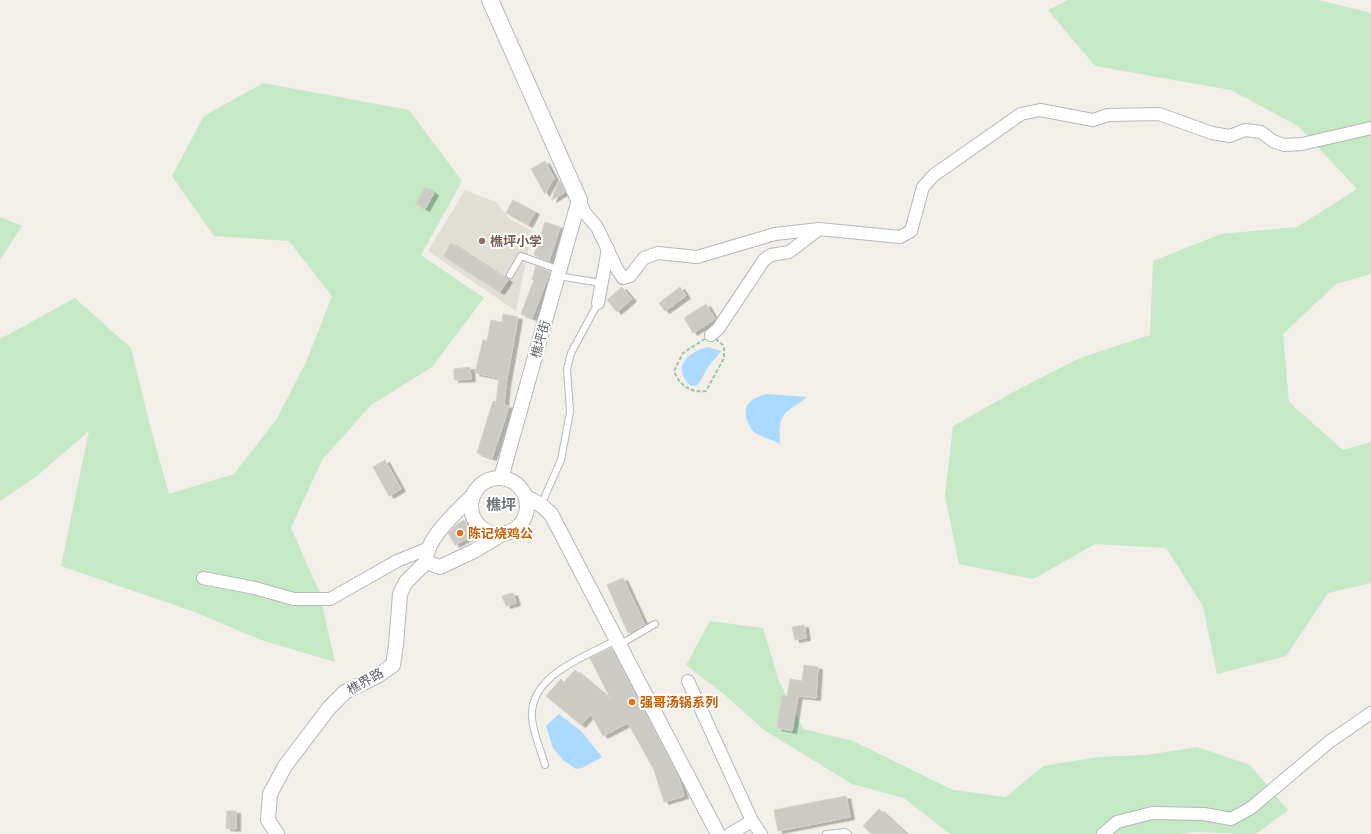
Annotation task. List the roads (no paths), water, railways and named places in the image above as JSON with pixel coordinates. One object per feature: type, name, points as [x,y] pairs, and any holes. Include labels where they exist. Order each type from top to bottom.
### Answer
[{"type":"main road","points":[[490,0],[579,200]]},
{"type":"street","points":[[579,200],[585,213],[597,227],[616,269],[623,278],[630,276],[644,258],[658,253],[697,257],[775,234],[819,229],[900,237],[911,231],[922,187],[934,175],[1021,114],[1040,110],[1093,120],[1108,115],[1159,114],[1212,133],[1230,136],[1245,130],[1261,132],[1273,141],[1284,145],[1302,144],[1371,128]]},
{"type":"street","name":"樵坪街","points":[[500,478],[579,200]]},
{"type":"street","points":[[711,335],[718,329],[764,260],[771,256],[789,252],[819,229]]},
{"type":"street","points":[[598,302],[608,249]]},
{"type":"street","points":[[500,478],[513,482],[519,486],[526,497],[527,511],[517,528],[504,533],[474,551],[440,567],[426,562],[426,556],[433,539],[482,484],[487,480],[500,478]]},
{"type":"street","points":[[474,494],[471,508],[480,526],[491,532],[504,533]]},
{"type":"street","points":[[526,497],[541,505],[551,514],[718,834]]},
{"type":"street","points":[[203,578],[255,588],[294,599],[330,599],[397,561],[429,548]]},
{"type":"street","name":"樵界路","points":[[277,834],[268,820],[270,794],[285,766],[329,708],[345,692],[379,675],[393,665],[400,594],[406,582],[426,562]]},
{"type":"street","points":[[688,681],[752,821],[761,834]]},
{"type":"street","points":[[1102,834],[1117,822],[1152,813],[1204,814],[1231,819],[1251,808],[1329,742],[1371,713]]},
{"type":"street","points":[[730,834],[752,821]]},
{"type":"lane","points":[[510,275],[521,256],[559,273],[601,284]]},
{"type":"lane","points":[[541,505],[561,460],[570,412],[567,368],[571,353],[598,302]]},
{"type":"lane","points":[[545,765],[532,719],[532,704],[544,683],[556,672],[655,624]]},
{"type":"lane","points":[[826,834],[845,832],[848,834]]},
{"type":"water","points":[[708,347],[721,351],[708,367],[698,385],[691,386],[682,373],[684,362],[688,357],[700,349]]},
{"type":"water","points":[[766,394],[807,397],[784,415],[780,425],[780,444],[754,432],[749,426],[746,418],[746,410],[749,403],[755,398]]},
{"type":"water","points":[[559,714],[582,732],[602,757],[582,768],[576,769],[563,760],[553,748],[546,726]]},
{"type":"place","name":"樵坪小学","points":[[482,241]]},
{"type":"place","name":"陈记烧鸡公","points":[[460,533]]},
{"type":"place","name":"强哥汤锅系列","points":[[632,702]]},
{"type":"district","name":"樵坪","points":[[501,505]]}]
